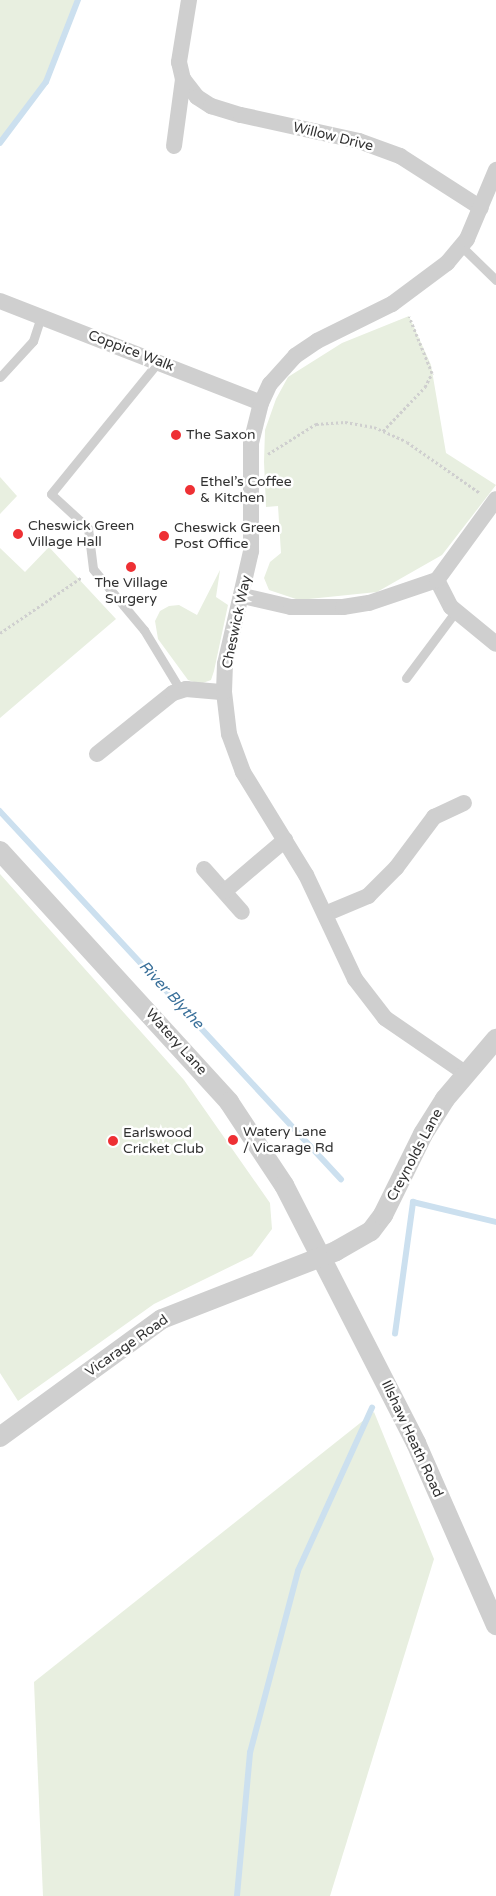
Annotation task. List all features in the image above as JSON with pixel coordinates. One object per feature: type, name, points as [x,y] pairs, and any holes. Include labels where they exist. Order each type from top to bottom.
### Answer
[{"type":"street","points":[[174,146],[183,79],[179,62],[189,0]]},
{"type":"street","name":"Willow Drive","points":[[183,79],[197,97],[211,106],[359,141],[400,156],[481,208]]},
{"type":"street","name":"Cheswick Way","points":[[465,1073],[385,1018],[356,980],[325,914],[285,840],[243,772],[233,750],[224,692],[230,638],[243,596],[253,531],[251,443],[260,403],[270,384],[295,356],[317,341],[392,304],[447,263],[461,246],[481,208],[496,170]]},
{"type":"street","name":"Coppice Walk","points":[[0,301],[260,403]]},
{"type":"street","points":[[243,596],[291,607],[343,606],[369,603],[437,580],[495,500]]},
{"type":"street","points":[[437,580],[456,611],[496,644]]},
{"type":"street","points":[[97,754],[141,717],[182,691],[224,692]]},
{"type":"street","points":[[325,914],[368,896],[396,868],[434,817],[464,803]]},
{"type":"street","points":[[225,891],[285,840]]},
{"type":"street","name":"Watery Lane","points":[[0,852],[228,1102],[284,1185],[322,1256]]},
{"type":"street","points":[[204,869],[242,912]]},
{"type":"street","name":"Creynolds Lane","points":[[322,1256],[357,1242],[371,1231],[397,1189],[423,1134],[465,1073],[496,1039]]},
{"type":"street","name":"Vicarage Road","points":[[0,1437],[162,1319],[322,1256]]},
{"type":"street","name":"Illshaw Heath Road","points":[[322,1256],[416,1443],[496,1625]]},
{"type":"lane","points":[[461,246],[496,280]]},
{"type":"lane","points":[[0,377],[33,340],[41,316]]},
{"type":"lane","points":[[159,362],[51,494],[88,528],[93,569],[144,630],[182,691]]},
{"type":"lane","points":[[406,678],[456,611]]},
{"type":"path","points":[[383,431],[425,387],[432,374],[409,316]]},
{"type":"path","points":[[251,462],[316,424],[345,422],[383,431],[407,442],[495,500]]},
{"type":"path","points":[[0,633],[93,569]]},
{"type":"green space","points":[[0,0],[78,0],[46,82],[0,144]]},
{"type":"green space","points":[[409,316],[431,365],[446,453],[496,485],[442,555],[377,592],[299,600],[269,590],[264,578],[270,562],[281,553],[278,506],[266,507],[264,462],[265,430],[276,399],[288,377],[342,343]]},
{"type":"green space","points":[[0,477],[17,496],[0,514]]},
{"type":"green space","points":[[49,547],[116,619],[0,718],[0,548],[25,572]]},
{"type":"green space","points":[[220,570],[216,597],[228,605],[211,680],[200,684],[188,680],[158,639],[155,621],[160,611],[169,606],[179,605],[197,615]]},
{"type":"green space","name":"Earlswood Cricket Club","points":[[0,874],[184,1080],[270,1203],[272,1229],[252,1256],[154,1304],[18,1401],[0,1373]]},
{"type":"green space","points":[[374,1412],[434,1559],[330,1896],[43,1896],[34,1682]]},
{"type":"waterway","points":[[0,143],[46,82],[78,0]]},
{"type":"waterway","name":"River Blythe","points":[[0,811],[341,1179]]},
{"type":"waterway","points":[[395,1334],[413,1202],[496,1222]]},
{"type":"waterway","points":[[237,1896],[250,1753],[298,1571],[372,1408]]},
{"type":"place","name":"The Saxon","points":[[176,435]]},
{"type":"place","name":"Ethel’s Coffee & Kitchen","points":[[190,490]]},
{"type":"place","name":"Cheswick Green Village Hall","points":[[18,534]]},
{"type":"place","name":"Cheswick Green Post Office","points":[[164,536]]},
{"type":"place","name":"The Village Surgery","points":[[131,567]]},
{"type":"place","name":"Watery Lane / Vicarage Rd","points":[[233,1140]]},
{"type":"place","name":"Earlswood Cricket Club","points":[[113,1141]]}]
